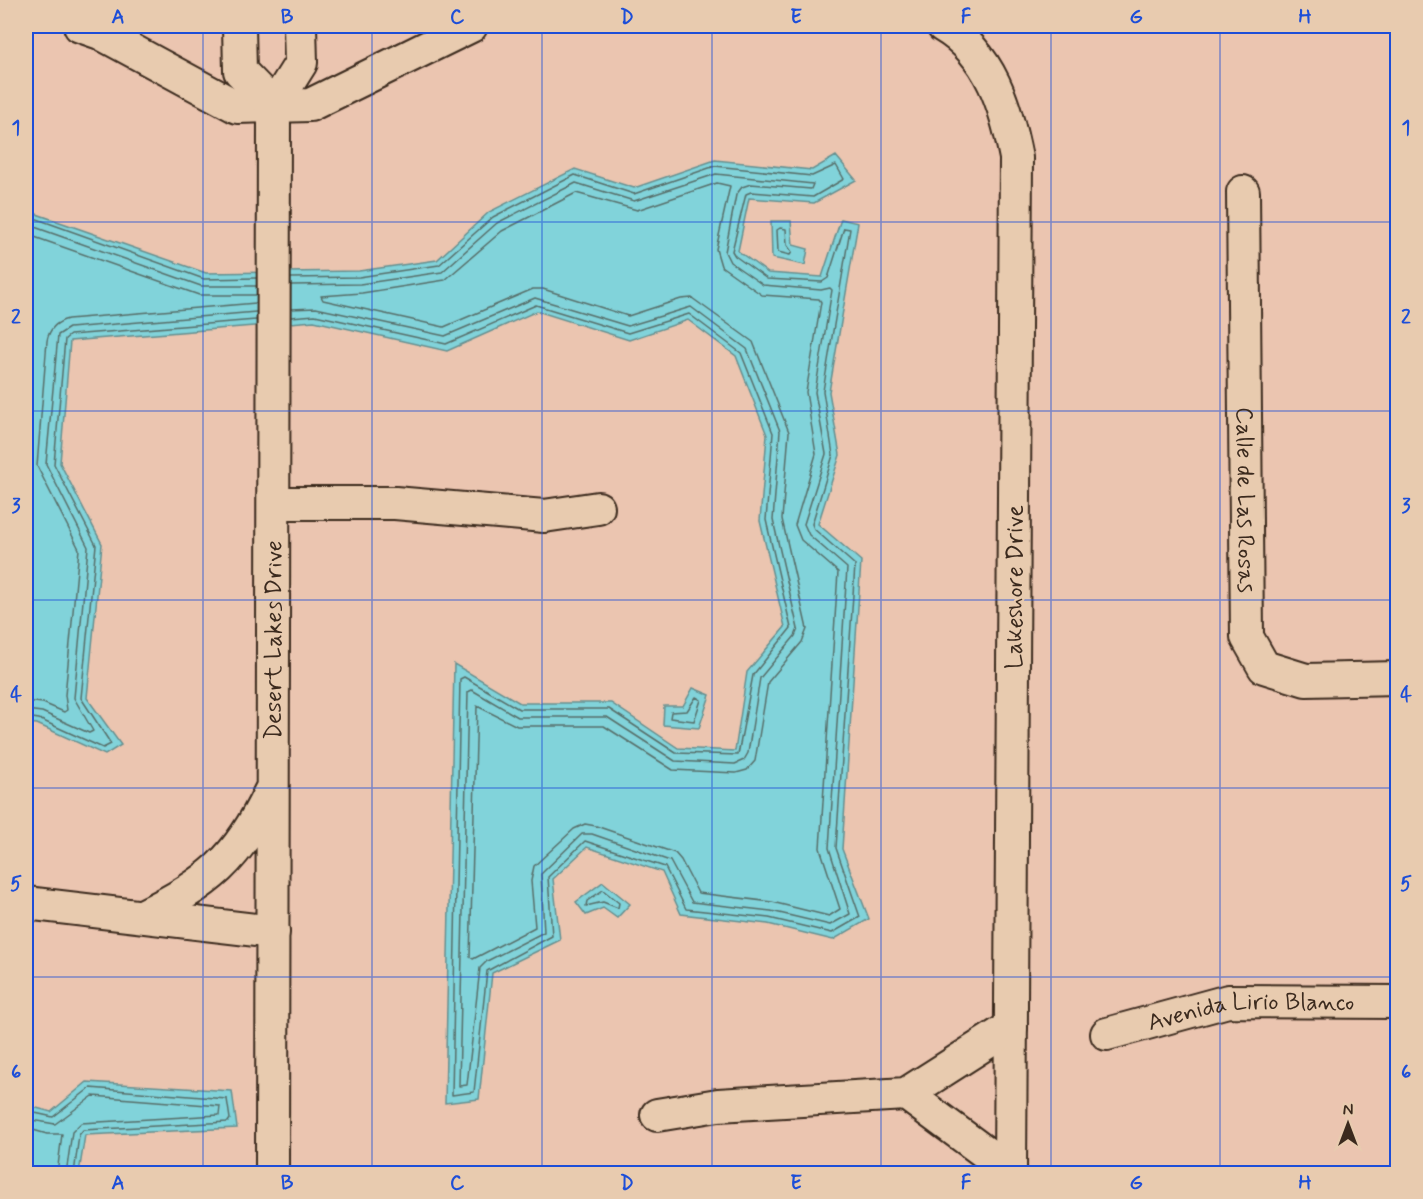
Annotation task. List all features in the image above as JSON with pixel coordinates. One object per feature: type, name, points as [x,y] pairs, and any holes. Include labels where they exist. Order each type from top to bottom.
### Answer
[{"type":"street","points":[[80,26],[100,33],[237,107],[310,105],[471,26]]},
{"type":"street","points":[[239,26],[240,70],[274,106]]},
{"type":"street","points":[[274,106],[301,63],[300,26]]},
{"type":"street","name":"Lakeshore Drive","points":[[944,26],[955,32],[986,66],[1007,113],[1016,158],[1010,1172]]},
{"type":"street","name":"Desert Lakes Drive","points":[[272,1173],[274,106]]},
{"type":"street","name":"Calle de Las Rosas","points":[[1243,192],[1247,637],[1263,667],[1306,680],[1398,678]]},
{"type":"street","points":[[274,502],[395,503],[544,516],[598,508]]},
{"type":"street","points":[[142,916],[182,897],[219,869],[252,830],[273,786]]},
{"type":"street","points":[[26,903],[273,932]]},
{"type":"street","name":"Avenida Lirio Blanco","points":[[1107,1034],[1228,1001],[1398,1002]]},
{"type":"street","points":[[657,1115],[718,1105],[906,1094],[1011,1027]]},
{"type":"street","points":[[906,1094],[1010,1172]]},
{"type":"water","points":[[836,156],[856,180],[814,203],[749,198],[738,251],[768,273],[822,277],[841,219],[858,223],[829,392],[840,455],[818,524],[861,561],[842,849],[869,919],[833,940],[768,924],[681,914],[662,872],[587,847],[553,879],[560,940],[492,973],[479,1099],[445,1103],[454,664],[520,703],[611,703],[678,748],[735,751],[747,672],[785,627],[760,521],[767,435],[736,356],[688,320],[629,340],[537,311],[447,351],[314,321],[70,341],[60,463],[102,544],[87,698],[121,745],[105,755],[37,724],[26,723],[26,205],[31,212],[206,273],[359,271],[437,260],[489,212],[575,169],[634,188],[715,160],[812,170]]},
{"type":"water","points":[[771,221],[791,221],[793,245],[808,249],[805,265],[772,258]]},
{"type":"water","points":[[693,688],[710,695],[699,728],[663,725],[664,706],[683,706]]},
{"type":"water","points":[[603,882],[630,904],[617,918],[603,908],[586,915],[576,902]]},
{"type":"water","points":[[87,1082],[232,1091],[237,1128],[85,1135],[79,1173],[26,1173],[26,1105],[51,1112]]}]
